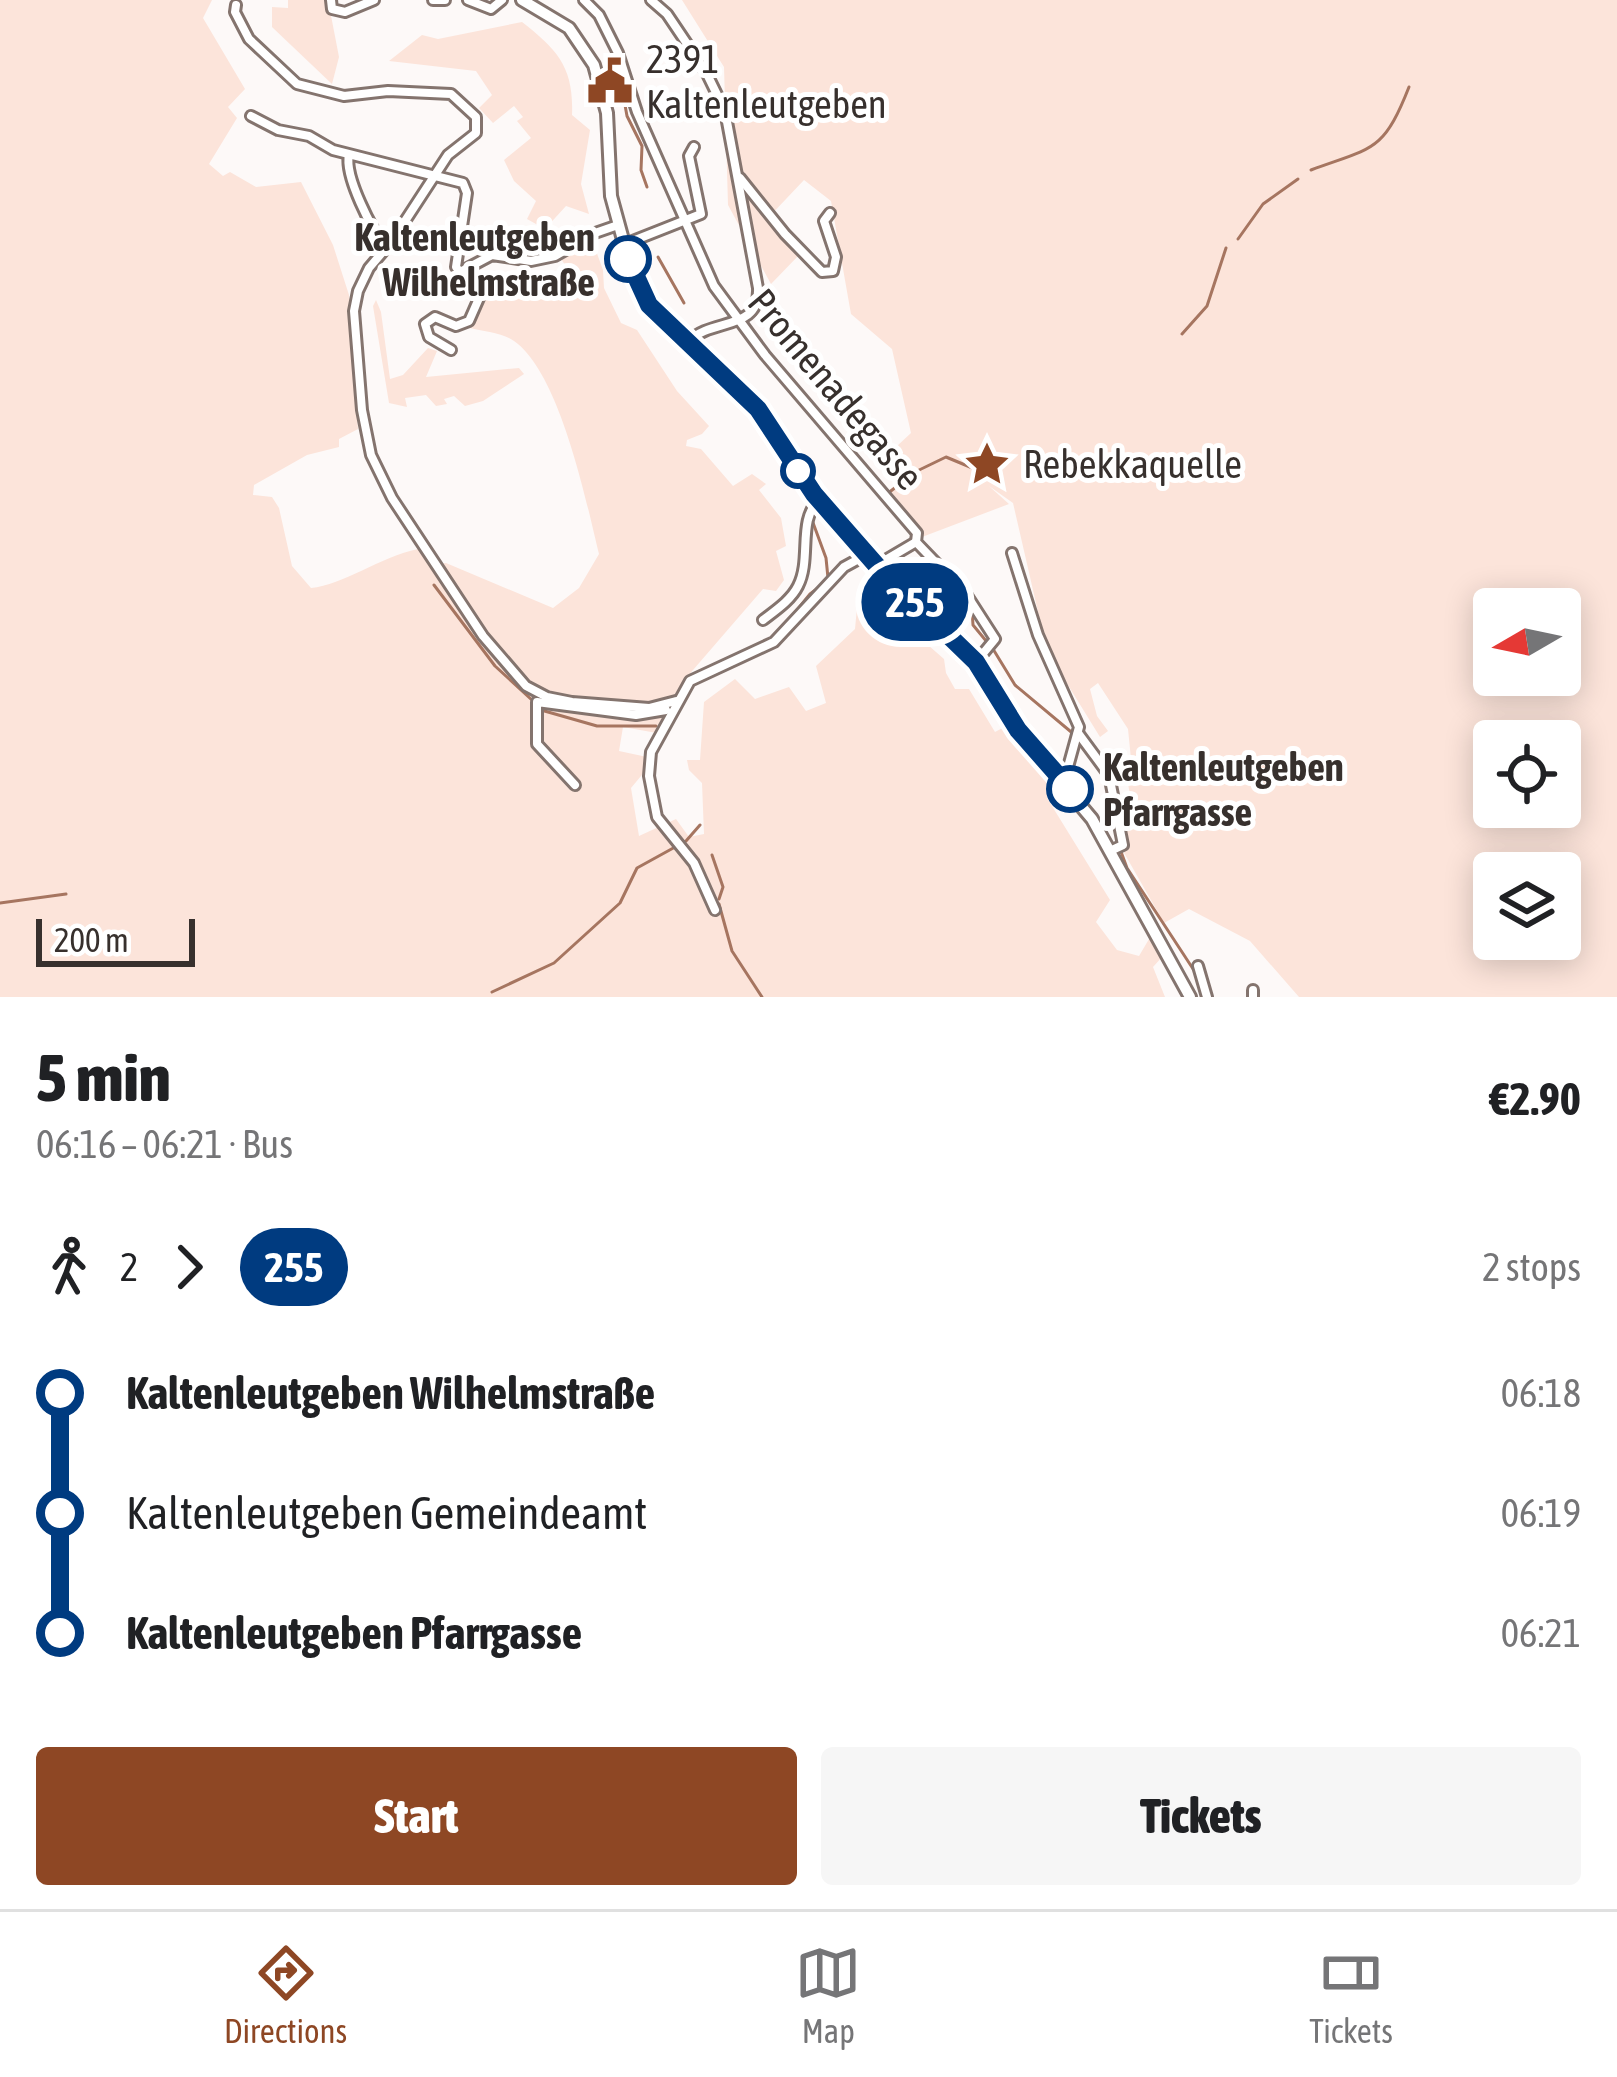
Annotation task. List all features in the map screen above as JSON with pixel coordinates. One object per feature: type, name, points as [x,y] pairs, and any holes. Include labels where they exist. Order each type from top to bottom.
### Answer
[{"type":"main road","points":[[522,0],[569,28],[594,65],[607,113],[608,181],[623,244],[644,297],[758,409],[819,500],[877,566],[976,662],[1018,730],[1116,849],[1190,997]]},
{"type":"street","points":[[332,0],[334,11],[356,9],[374,0]]},
{"type":"street","points":[[349,0],[356,9]]},
{"type":"street","points":[[433,0],[445,0]]},
{"type":"street","points":[[468,0],[491,9],[502,0]]},
{"type":"street","name":"Promenadegasse","points":[[584,0],[596,10],[618,52],[637,112],[714,286],[737,321],[917,533],[916,542],[966,594],[994,637],[976,662]]},
{"type":"street","points":[[651,0],[667,14],[706,72],[725,111],[740,178],[784,234],[822,272],[833,271],[836,257],[824,221],[830,213]]},
{"type":"street","points":[[236,4],[235,12],[249,39],[297,84],[344,96],[388,91],[458,98],[476,117],[478,128],[448,155],[369,268],[355,302],[362,410],[371,455],[392,498],[508,668],[526,686],[556,700],[649,708],[676,701]]},
{"type":"street","points":[[251,116],[349,155],[436,174],[466,189],[463,241],[456,266],[463,281],[479,294],[469,321],[456,326],[435,316],[425,326],[431,339],[451,350]]},
{"type":"street","points":[[623,244],[702,212],[688,156],[694,147]]},
{"type":"street","points":[[349,155],[347,167],[386,248]]},
{"type":"street","points":[[688,342],[701,330],[754,312],[758,298],[740,178]]},
{"type":"street","points":[[460,272],[491,255],[531,261],[555,256],[595,232],[618,225]]},
{"type":"street","points":[[575,785],[537,745],[537,702],[636,715],[656,713],[676,701],[701,673],[774,642],[807,595],[810,509],[819,500]]},
{"type":"street","points":[[877,566],[916,542]]},
{"type":"street","points":[[1012,553],[1038,635],[1079,727],[1068,767],[1058,776]]},
{"type":"street","points":[[763,620],[866,554]]},
{"type":"street","points":[[676,701],[649,765],[657,817],[694,863],[715,910]]},
{"type":"street","points":[[1077,736],[1109,775],[1116,849]]},
{"type":"street","points":[[1198,965],[1207,997]]},
{"type":"shaded area","points":[[0,0],[212,0],[203,18],[245,89],[228,107],[237,118],[209,164],[223,176],[230,172],[256,187],[301,182],[333,245],[349,295],[358,429],[339,439],[339,447],[307,455],[254,485],[253,495],[272,497],[279,508],[292,566],[311,588],[418,549],[432,565],[446,563],[553,608],[579,588],[599,554],[558,408],[530,357],[510,338],[470,328],[488,293],[470,275],[475,272],[561,289],[576,281],[561,259],[591,237],[604,288],[621,323],[637,330],[677,391],[709,426],[687,440],[686,446],[701,449],[733,486],[752,474],[766,484],[759,490],[781,518],[786,546],[776,551],[784,580],[776,591],[763,589],[687,677],[657,733],[623,727],[619,751],[647,757],[646,770],[631,788],[639,836],[676,819],[689,837],[704,834],[702,783],[689,770],[687,760],[700,760],[704,702],[735,679],[755,699],[789,687],[806,711],[826,703],[816,666],[855,629],[859,586],[921,632],[944,659],[955,689],[969,689],[995,732],[1010,724],[1046,770],[1047,798],[1110,900],[1096,922],[1117,950],[1139,956],[1152,934],[1163,956],[1153,967],[1165,997],[0,997]]},
{"type":"shaded area","points":[[288,0],[328,0],[339,57],[332,84],[272,27],[272,7],[288,8]]},
{"type":"shaded area","points":[[682,0],[1617,0],[1617,997],[1299,997],[1250,941],[1189,909],[1164,923],[1123,851],[1124,819],[1134,816],[1126,773],[1131,759],[1128,729],[1098,683],[1090,689],[1097,716],[1108,731],[1100,737],[1047,651],[1013,503],[989,486],[1009,504],[922,537],[881,490],[905,480],[882,460],[911,433],[892,349],[851,314],[831,201],[804,180],[768,218],[800,254],[771,284],[728,205],[724,67]]},
{"type":"shaded area","points":[[522,22],[561,61],[570,85],[572,115],[590,130],[581,184],[589,214],[566,206],[545,229],[527,219],[536,201],[514,181],[504,160],[531,138],[517,121],[523,117],[514,106],[493,123],[479,108],[492,95],[476,71],[389,61],[422,35],[438,39]]},
{"type":"shaded area","points":[[376,300],[390,379],[403,375],[428,348],[437,351],[426,377],[519,368],[524,374],[483,401],[465,406],[454,396],[436,406],[426,395],[405,398],[407,407],[389,403],[373,306]]},
{"type":"waterway","points":[[616,56],[627,116],[642,146],[641,170],[647,187]]},
{"type":"waterway","points":[[1311,170],[1374,145],[1391,125],[1409,87]]},
{"type":"waterway","points":[[1238,239],[1263,204],[1298,179]]},
{"type":"waterway","points":[[1182,334],[1207,306],[1226,248]]},
{"type":"waterway","points":[[658,257],[684,303]]},
{"type":"waterway","points":[[887,494],[915,472],[946,457],[982,472],[986,465]]},
{"type":"waterway","points":[[812,520],[828,578]]},
{"type":"waterway","points":[[934,570],[954,587]]},
{"type":"waterway","points":[[434,585],[495,666],[533,701]]},
{"type":"waterway","points":[[780,631],[822,585]]},
{"type":"waterway","points":[[972,609],[973,625],[987,642]]},
{"type":"waterway","points":[[993,649],[1015,685],[1076,736]]},
{"type":"waterway","points":[[541,710],[597,726],[656,726]]},
{"type":"waterway","points":[[1103,773],[1110,798]]},
{"type":"waterway","points":[[492,992],[554,963],[620,903],[637,868],[686,841],[700,825]]},
{"type":"waterway","points":[[1120,849],[1127,868],[1199,978]]},
{"type":"waterway","points":[[712,855],[723,887],[719,899]]},
{"type":"waterway","points":[[0,903],[66,894]]},
{"type":"waterway","points":[[719,904],[732,951],[762,997]]},
{"type":"bus line","name":"255","points":[[628,259],[649,305],[758,409],[814,494],[877,566],[966,650],[1018,730],[1070,789]]},
{"type":"place","name":"2391 Kaltenleutgeben","points":[[610,81]]},
{"type":"place","name":"Kaltenleutgeben Wilhelmstraße","points":[[628,259]]},
{"type":"place","name":"Rebekkaquelle","points":[[987,464]]},
{"type":"place","name":"Kaltenleutgeben Pfarrgasse","points":[[1070,789]]}]
